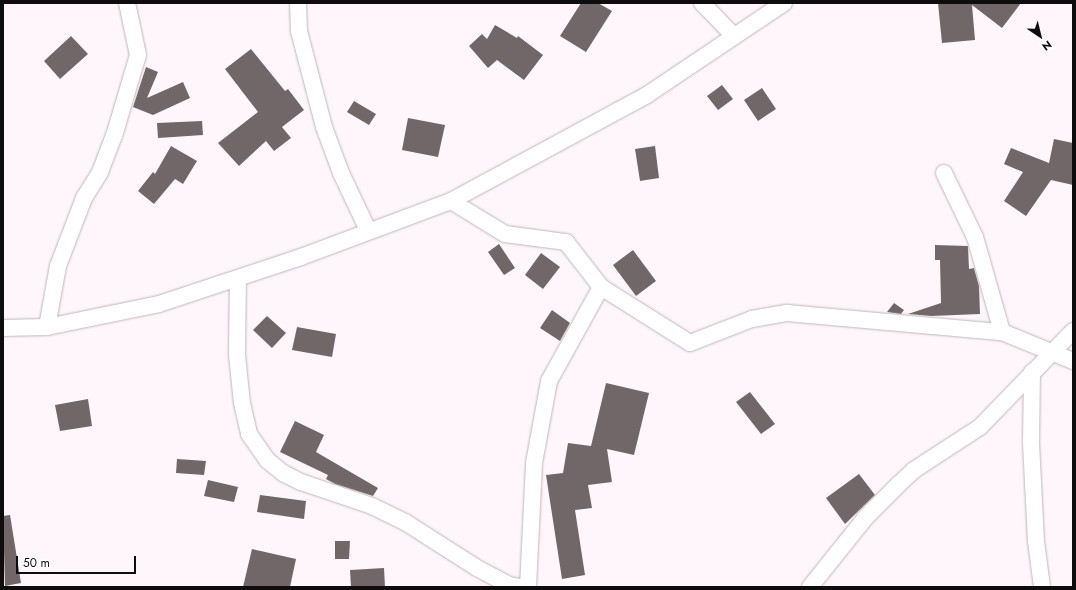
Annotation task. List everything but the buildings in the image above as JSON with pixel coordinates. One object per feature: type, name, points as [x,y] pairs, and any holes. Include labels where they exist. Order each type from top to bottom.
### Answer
[{"type":"street","points":[[47,327],[58,266],[84,198],[100,172],[114,136],[138,55],[127,3]]},
{"type":"street","points":[[298,3],[299,31],[324,127],[341,173],[368,230]]},
{"type":"street","points":[[702,3],[734,36]]},
{"type":"street","points":[[3,328],[47,327],[159,304],[238,279],[368,230],[451,201],[647,95],[784,3]]},
{"type":"street","points":[[944,173],[975,237],[1002,332]]},
{"type":"street","points":[[451,201],[505,234],[566,242],[601,287],[690,343],[752,319],[787,313],[1002,332],[1073,361]]},
{"type":"street","points":[[238,279],[237,355],[242,403],[249,434],[267,460],[283,473],[301,482],[372,506],[405,522],[477,568],[509,585],[519,587]]},
{"type":"street","points":[[528,587],[534,463],[549,381],[601,287]]},
{"type":"street","points":[[810,587],[866,517],[914,470],[980,427],[1050,352],[1073,331]]},
{"type":"street","points":[[1032,372],[1031,443],[1036,541],[1042,587]]}]
